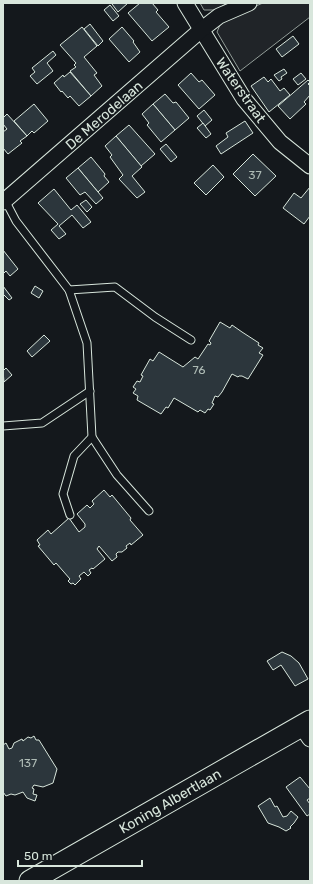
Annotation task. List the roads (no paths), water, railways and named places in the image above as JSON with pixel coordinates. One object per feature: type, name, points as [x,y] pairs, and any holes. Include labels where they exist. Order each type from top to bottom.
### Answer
[{"type":"street","name":"Waterstraat","points":[[185,3],[244,99],[280,142],[310,166]]},
{"type":"street","name":"De Merodelaan","points":[[4,200],[201,30],[219,16],[249,3]]},
{"type":"street","name":"Koning Albertlaan","points":[[30,881],[307,729]]},
{"type":"lane","points":[[4,200],[16,221],[69,290],[87,343],[92,438],[117,475],[149,512]]},
{"type":"lane","points":[[69,290],[115,287],[155,317],[191,340]]},
{"type":"lane","points":[[3,426],[42,423],[90,391]]},
{"type":"lane","points":[[70,514],[63,494],[74,456],[92,438]]}]
